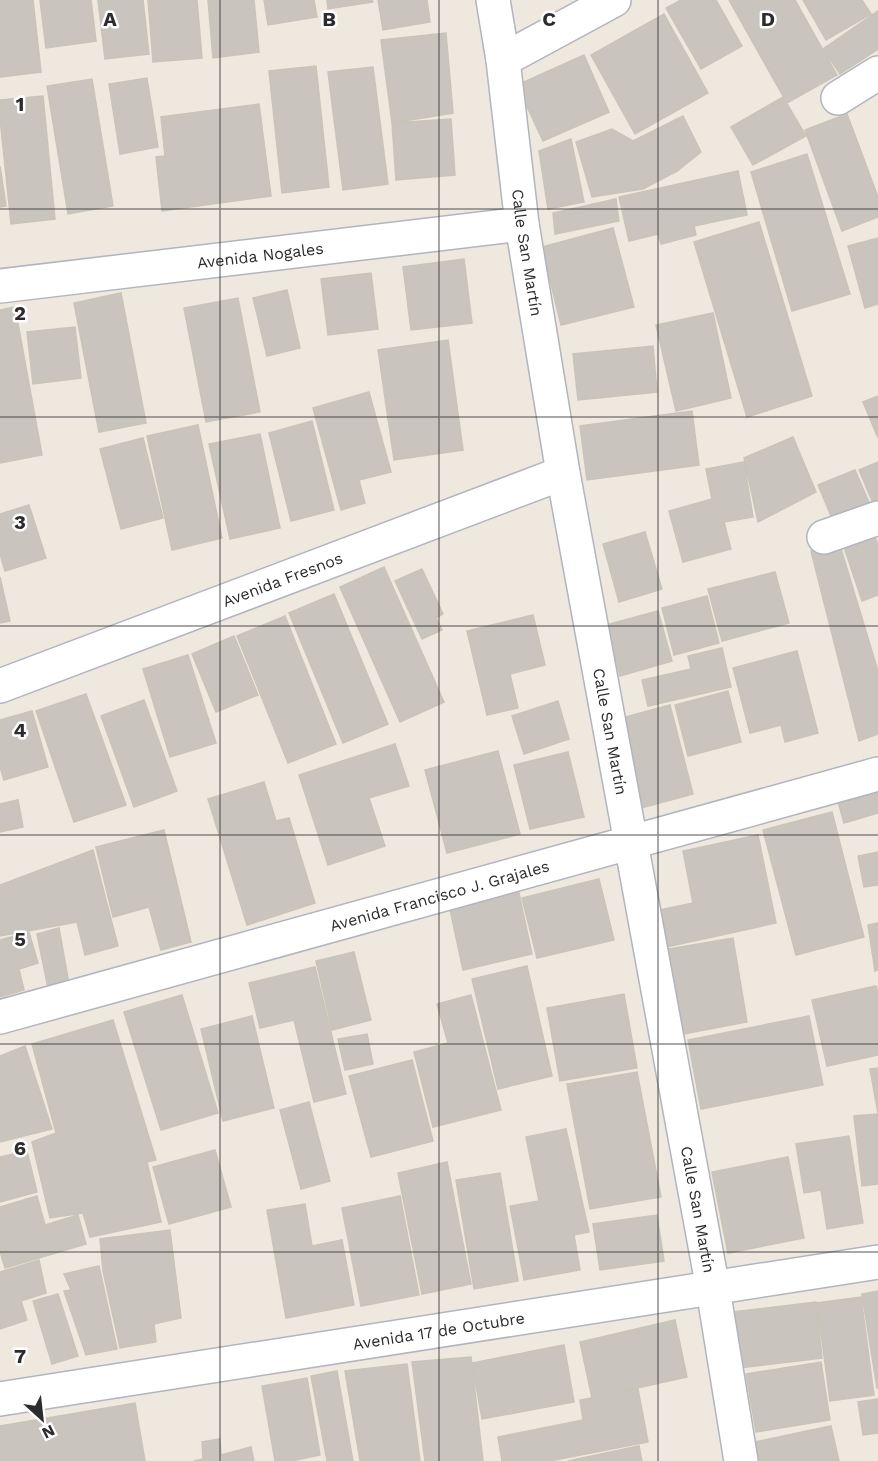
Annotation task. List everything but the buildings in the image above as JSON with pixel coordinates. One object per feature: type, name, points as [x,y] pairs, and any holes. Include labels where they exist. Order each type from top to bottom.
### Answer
[{"type":"street","name":"Calle San Martín","points":[[493,0],[503,60],[522,224],[563,473],[712,1289],[741,1461]]},
{"type":"street","points":[[503,60],[614,0]]},
{"type":"street","points":[[838,98],[878,73]]},
{"type":"street","name":"Avenida Nogales","points":[[0,286],[522,224]]},
{"type":"street","name":"Avenida Fresnos","points":[[0,686],[563,473]]},
{"type":"street","points":[[824,537],[878,518]]},
{"type":"street","name":"Avenida Francisco J. Grajales","points":[[0,1017],[878,774]]},
{"type":"street","name":"Avenida 17 de Octubre","points":[[0,1399],[878,1262]]}]
